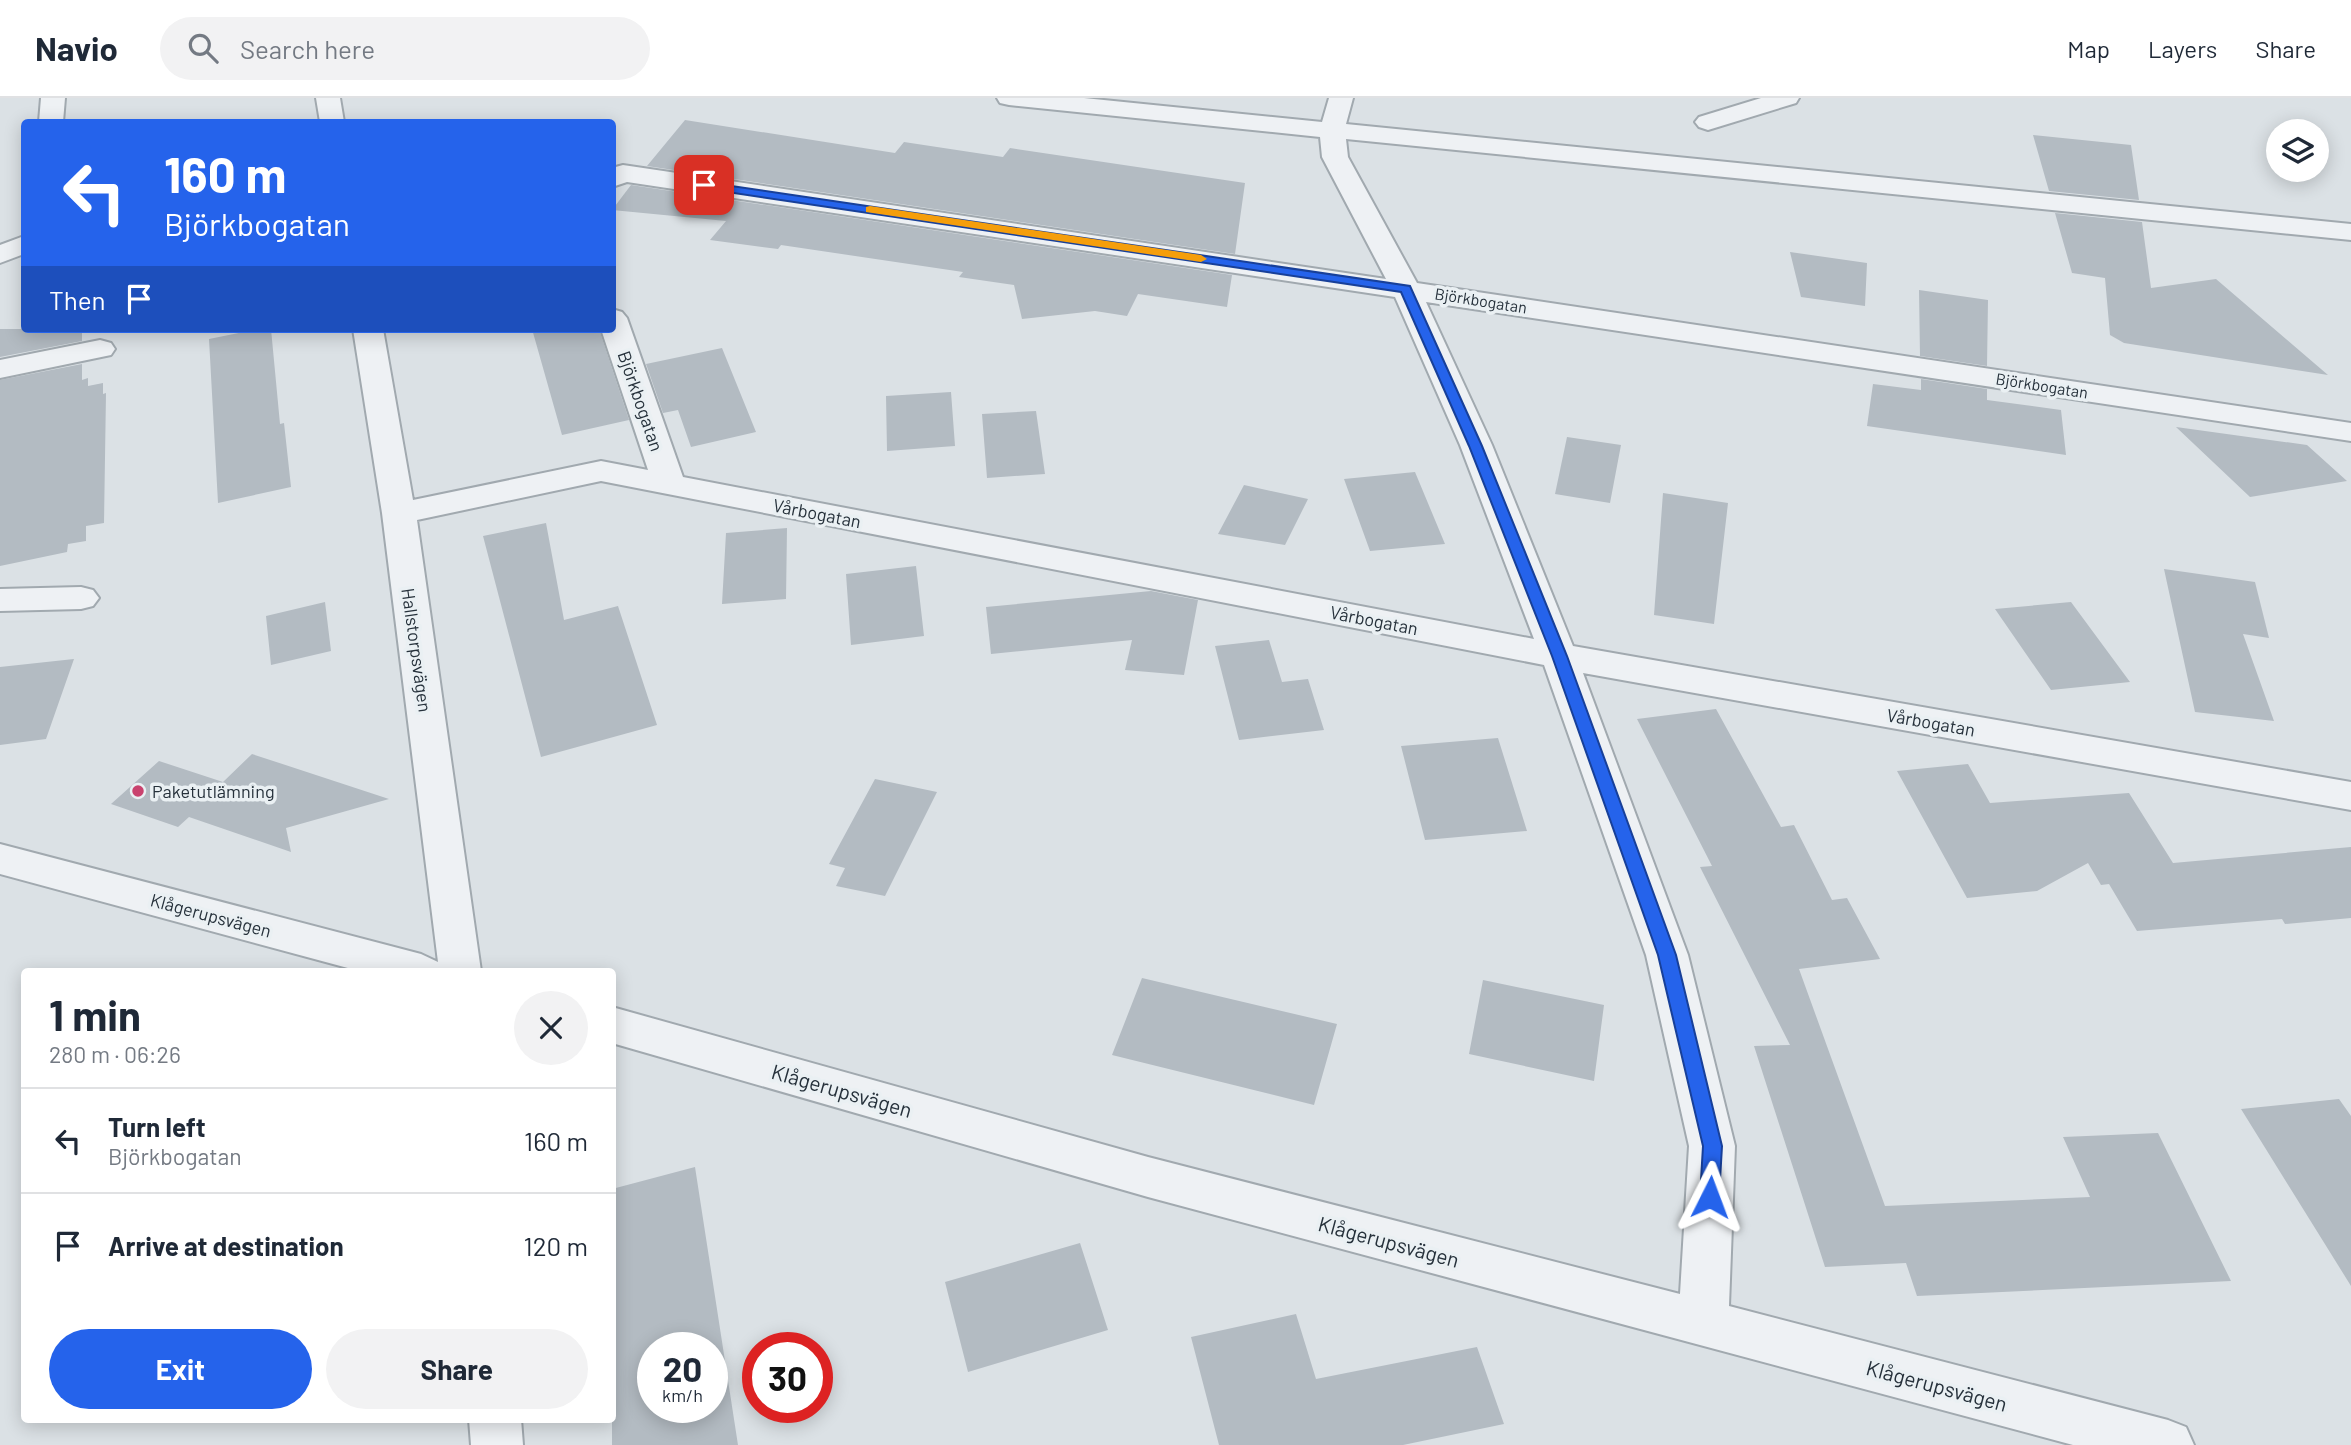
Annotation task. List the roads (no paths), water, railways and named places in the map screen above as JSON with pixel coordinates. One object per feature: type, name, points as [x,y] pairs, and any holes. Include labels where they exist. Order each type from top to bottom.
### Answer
[{"type":"street","points":[[51,119],[53,98]]},
{"type":"street","points":[[328,98],[332,119]]},
{"type":"street","points":[[1009,98],[1336,114],[2351,232]]},
{"type":"street","points":[[1708,122],[1787,98]]},
{"type":"street","points":[[1336,114],[1335,157],[1406,289],[1476,446],[1559,656],[1667,955],[1712,1146],[1703,1324]]},
{"type":"street","name":"Björkbogatan","points":[[618,176],[1406,289],[2351,432]]},
{"type":"street","points":[[0,255],[21,245]]},
{"type":"street","name":"Björkbogatan","points":[[616,330],[669,484]]},
{"type":"street","name":"Hallstorpsvägen","points":[[369,333],[399,513],[460,968]]},
{"type":"street","points":[[0,369],[100,349]]},
{"type":"street","name":"Vårbogatan","points":[[399,513],[601,471],[1559,656],[2351,796]]},
{"type":"street","points":[[0,600],[81,598]]},
{"type":"street","name":"Klågerupsvägen","points":[[0,859],[410,968]]},
{"type":"street","name":"Klågerupsvägen","points":[[616,1026],[1148,1177],[1703,1324],[2029,1428],[2168,1445]]},
{"type":"street","points":[[495,1423],[497,1445]]},
{"type":"place","name":"Paketutlämning","points":[[138,791]]}]
